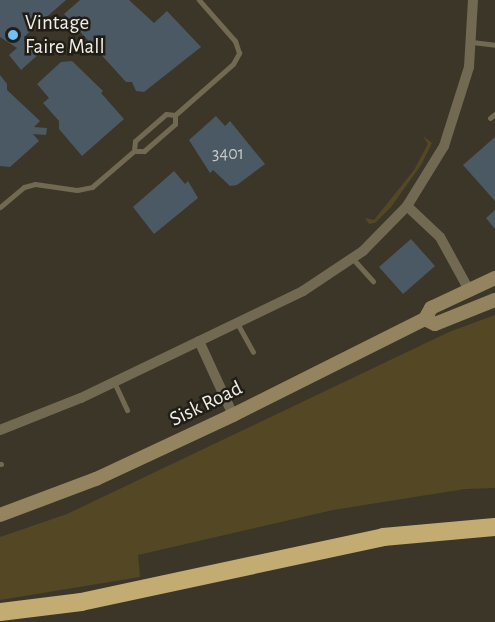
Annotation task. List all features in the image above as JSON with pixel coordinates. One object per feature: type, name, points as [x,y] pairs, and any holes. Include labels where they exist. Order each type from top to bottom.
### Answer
[{"type":"highway","points":[[0,612],[81,602],[383,537],[495,527]]},
{"type":"main road","name":"Sisk Road","points":[[0,515],[96,479],[233,415],[425,319],[431,308],[495,278]]},
{"type":"main road","name":"Sisk Road","points":[[425,319],[435,324],[495,300]]},
{"type":"street","points":[[0,430],[114,381],[237,323],[316,284],[353,260],[406,206],[430,173],[450,131],[465,84],[472,42],[473,0]]},
{"type":"street","points":[[406,206],[440,237],[469,290]]},
{"type":"street","points":[[199,341],[233,415]]},
{"type":"lane","points":[[134,151],[135,141],[166,114],[175,115],[233,64],[239,53],[235,41],[200,0]]},
{"type":"lane","points":[[472,42],[495,45]]},
{"type":"lane","points":[[0,207],[24,187],[35,184],[88,189],[134,151],[144,151],[175,124],[175,115]]},
{"type":"lane","points":[[353,260],[373,281]]},
{"type":"lane","points":[[237,323],[253,352]]},
{"type":"lane","points":[[114,381],[127,410]]},
{"type":"shaded area","points":[[423,136],[432,143],[421,165],[391,207],[375,223],[369,224],[365,218],[374,220],[414,170],[428,144]]},
{"type":"shaded area","points":[[495,315],[495,488],[465,489],[333,510],[138,555],[140,577],[0,600],[0,537],[67,514],[449,332]]},
{"type":"building","name":"Vintage Faire Mall","points":[[0,0],[66,0],[25,36],[24,42],[28,39],[40,53],[21,70],[9,55],[17,48],[0,37]]},
{"type":"building","points":[[80,0],[129,0],[154,23],[167,11],[201,47],[144,92],[136,91],[132,82],[126,82],[64,14]]},
{"type":"building","points":[[72,61],[103,91],[101,93],[124,119],[82,156],[59,129],[59,121],[43,103],[49,98],[37,84],[61,62]]},
{"type":"building","name":"Vintage Faire Mall","points":[[0,75],[7,84],[7,90],[40,121],[34,127],[47,128],[46,135],[33,134],[39,141],[10,167],[0,166]]},
{"type":"building","points":[[216,116],[225,126],[230,121],[265,164],[237,185],[230,186],[213,170],[210,173],[189,140]]},
{"type":"building","points":[[495,137],[495,201],[463,165]]},
{"type":"building","points":[[174,171],[185,184],[188,181],[198,198],[154,234],[133,207]]},
{"type":"building","points":[[495,210],[495,229],[486,218]]},
{"type":"building","points":[[411,239],[435,266],[403,294],[379,267]]},
{"type":"place","name":"Vintage Faire Mall","points":[[13,35]]}]
